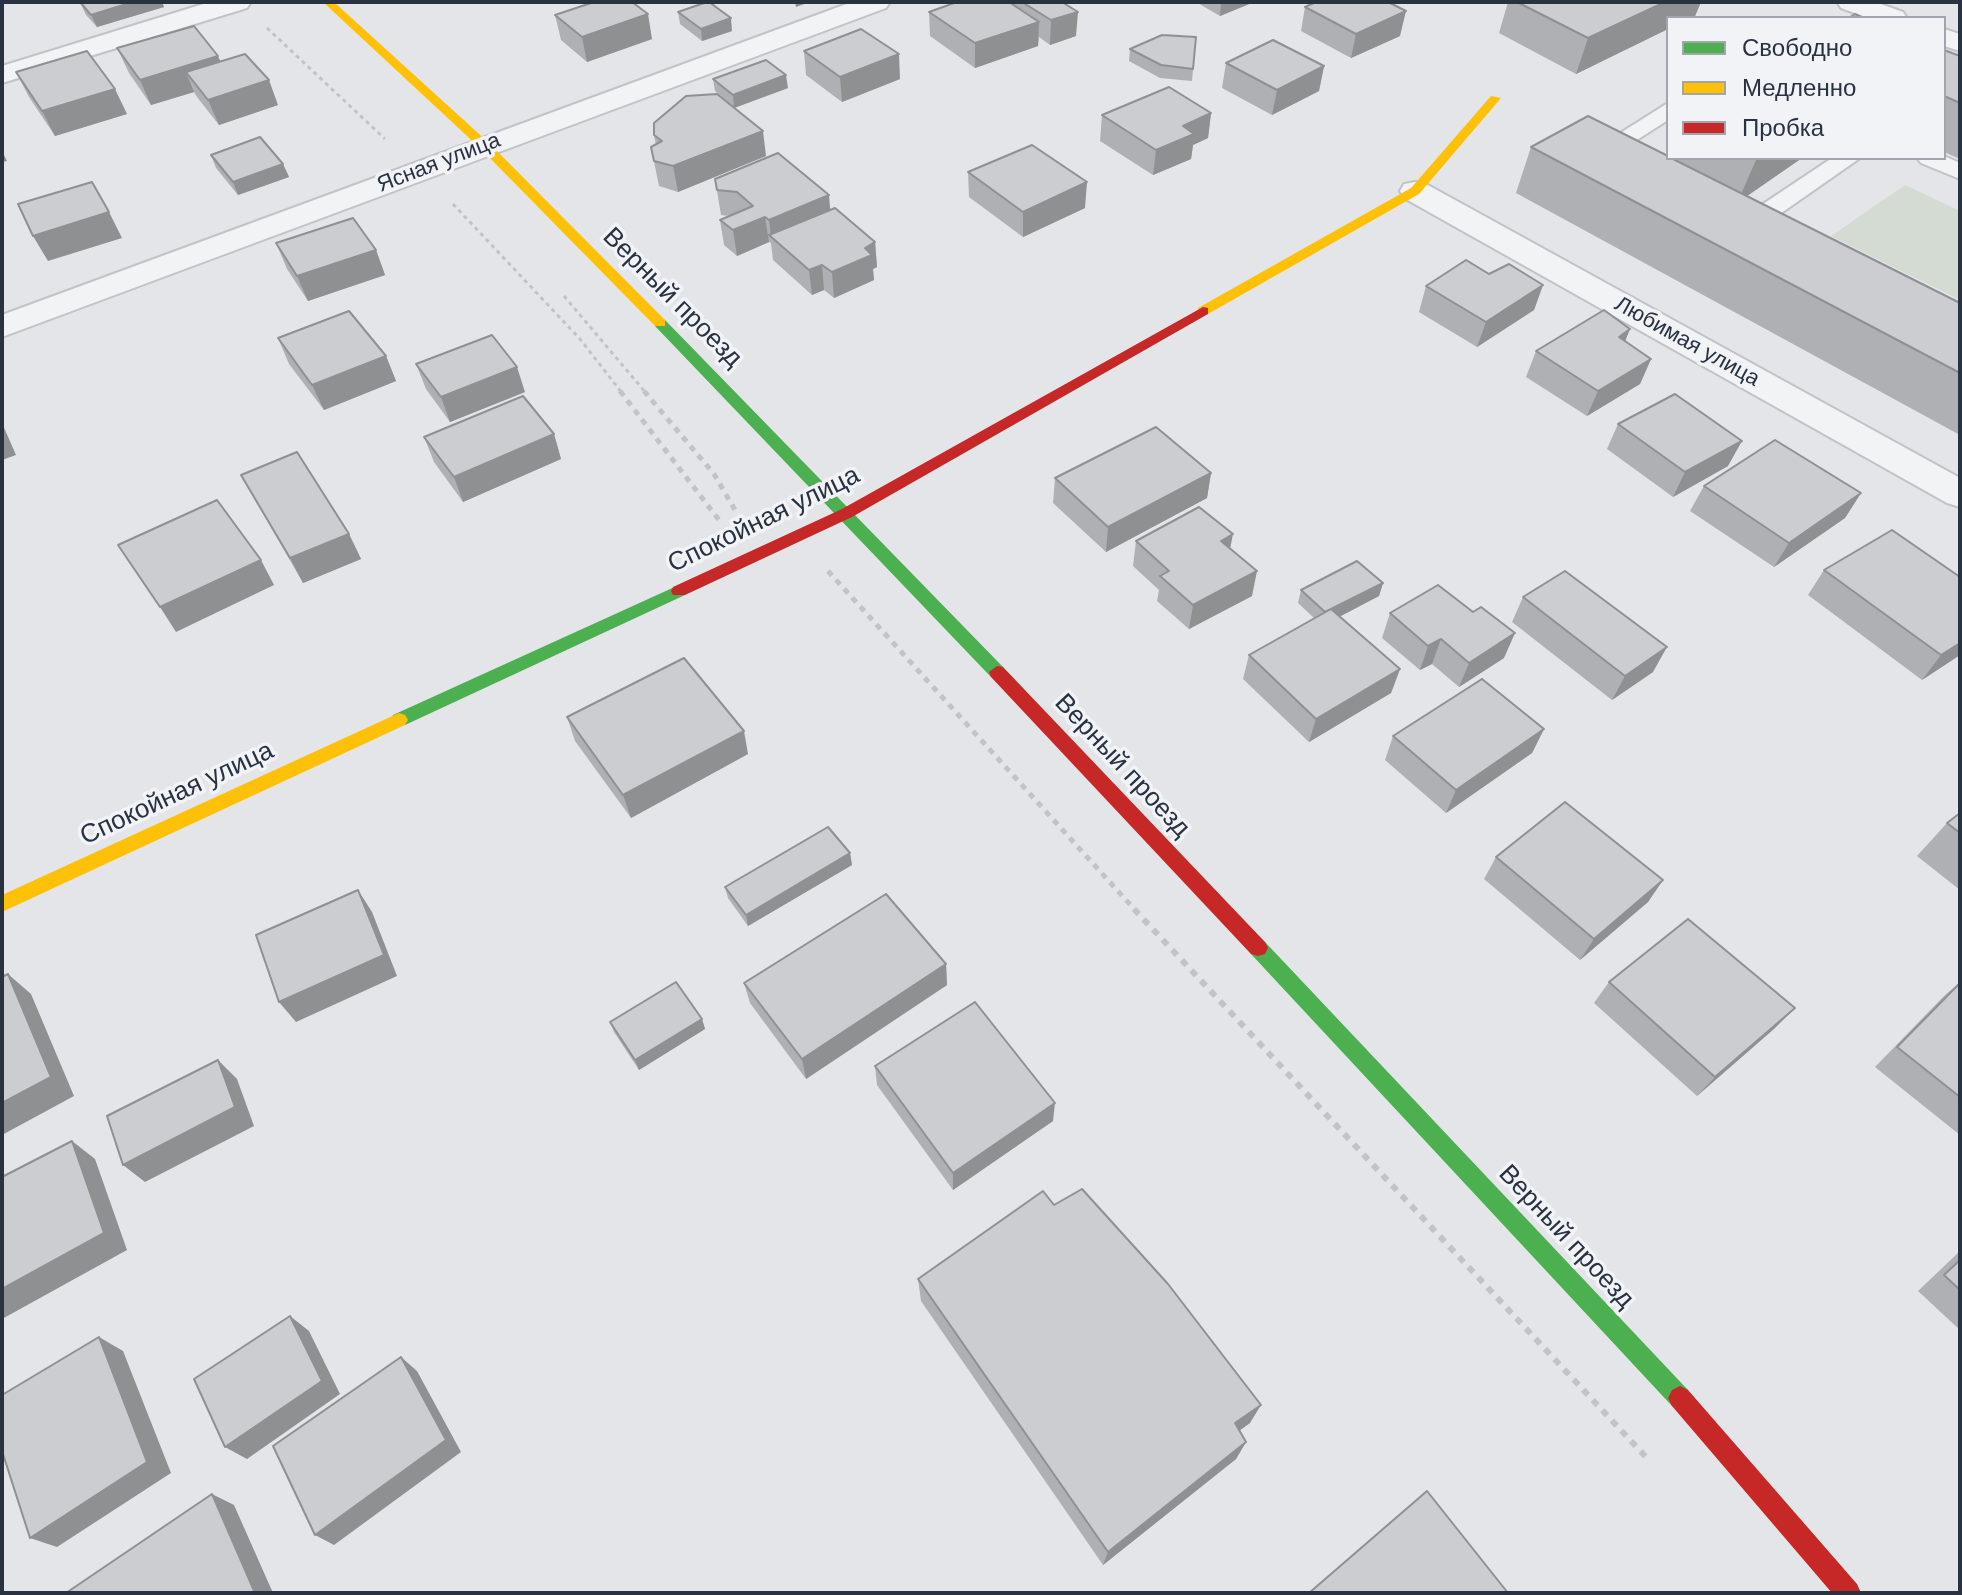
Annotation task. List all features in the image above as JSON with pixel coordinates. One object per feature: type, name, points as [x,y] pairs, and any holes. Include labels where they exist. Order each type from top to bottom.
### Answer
[{"type":"street","points":[[2,75],[238,2]]},
{"type":"street","name":"Верный проезд","points":[[328,2],[485,146],[847,513],[1661,1375],[1848,1593]]},
{"type":"street","name":"Ясная улица","points":[[2,327],[877,2]]},
{"type":"street","points":[[1850,2],[1888,16]]},
{"type":"street","name":"Спокойная улица","points":[[2,904],[847,513],[1415,191],[1495,98]]},
{"type":"street","name":"Любимая улица","points":[[1415,191],[1960,494]]},
{"type":"lane","points":[[1626,167],[1599,154],[1666,111]]},
{"type":"lane","points":[[1745,227],[1845,160]]},
{"type":"lane","points":[[1933,160],[1960,172]]},
{"type":"lane","points":[[1719,214],[1772,241]]},
{"type":"path","points":[[262,23],[324,85],[420,170],[580,339],[694,488],[752,557]]},
{"type":"path","points":[[564,296],[714,474],[735,510]]},
{"type":"path","points":[[824,566],[1206,989],[1648,1458]]},
{"type":"shaded area","points":[[1905,185],[1960,211],[1960,300],[1831,236]]},
{"type":"building","points":[[80,2],[133,2],[91,15]]},
{"type":"building","points":[[594,2],[632,2],[648,14],[582,37],[555,15]]},
{"type":"building","points":[[707,2],[731,18],[701,29],[678,12]]},
{"type":"building","points":[[957,2],[1009,2],[1039,22],[975,43],[929,12]]},
{"type":"building","points":[[1022,2],[1062,2],[1078,12],[1051,20]]},
{"type":"building","points":[[1316,2],[1388,2],[1406,11],[1356,34],[1305,7]]},
{"type":"building","points":[[1517,2],[1665,2],[1588,38]]},
{"type":"building","points":[[194,26],[218,56],[140,80],[117,48]]},
{"type":"building","points":[[861,29],[899,54],[840,77],[804,51]]},
{"type":"building","points":[[1162,35],[1196,37],[1193,69],[1161,65],[1130,49]]},
{"type":"building","points":[[1273,40],[1324,66],[1277,90],[1226,63]]},
{"type":"building","points":[[87,51],[115,89],[42,111],[16,72]]},
{"type":"building","points":[[1946,51],[1960,56],[1960,103],[1946,97]]},
{"type":"building","points":[[245,54],[269,80],[208,100],[186,72]]},
{"type":"building","points":[[766,60],[786,75],[733,95],[713,79]]},
{"type":"building","points":[[1169,87],[1211,113],[1183,126],[1194,134],[1156,150],[1102,115]]},
{"type":"building","points":[[717,94],[763,131],[673,166],[654,161],[651,147],[662,141],[654,135],[654,123],[686,96]]},
{"type":"building","points":[[1588,116],[1666,155],[1666,160],[1675,160],[1960,303],[1960,373],[1531,147]]},
{"type":"building","points":[[260,137],[283,164],[233,182],[211,155]]},
{"type":"building","points":[[1032,145],[1087,182],[1023,212],[968,172]]},
{"type":"building","points":[[778,153],[829,195],[769,220],[765,217],[733,230],[720,220],[753,206],[737,192],[717,190],[715,179]]},
{"type":"building","points":[[92,182],[109,212],[33,236],[18,204]]},
{"type":"building","points":[[835,208],[875,242],[865,248],[872,255],[832,272],[822,265],[809,270],[769,235]]},
{"type":"building","points":[[353,218],[376,250],[297,276],[276,243]]},
{"type":"building","points":[[1466,260],[1489,274],[1509,264],[1543,285],[1486,322],[1426,286]]},
{"type":"building","points":[[1604,310],[1630,329],[1619,337],[1651,359],[1598,391],[1536,351]]},
{"type":"building","points":[[349,311],[386,356],[312,385],[278,338]]},
{"type":"building","points":[[492,335],[517,367],[441,397],[416,364]]},
{"type":"building","points":[[1675,394],[1742,441],[1685,472],[1618,424]]},
{"type":"building","points":[[523,396],[554,434],[454,477],[424,437]]},
{"type":"building","points":[[1156,427],[1211,473],[1108,527],[1055,478]]},
{"type":"building","points":[[1775,440],[1861,493],[1789,543],[1704,486]]},
{"type":"building","points":[[297,452],[349,534],[290,558],[241,475]]},
{"type":"building","points":[[217,500],[261,560],[160,607],[118,545]]},
{"type":"building","points":[[1199,507],[1233,534],[1221,541],[1257,571],[1193,605],[1160,576],[1169,571],[1136,541]]},
{"type":"building","points":[[1892,530],[1960,577],[1960,643],[1941,655],[1824,570]]},
{"type":"building","points":[[1357,561],[1383,583],[1325,612],[1301,590]]},
{"type":"building","points":[[1565,571],[1667,647],[1625,676],[1523,597]]},
{"type":"building","points":[[1438,585],[1473,612],[1481,607],[1515,633],[1469,663],[1441,639],[1428,646],[1390,613]]},
{"type":"building","points":[[1331,609],[1400,669],[1316,719],[1249,655]]},
{"type":"building","points":[[684,658],[744,731],[623,795],[567,717]]},
{"type":"building","points":[[1482,679],[1544,729],[1456,790],[1393,736]]},
{"type":"building","points":[[1565,802],[1663,880],[1594,939],[1496,857]]},
{"type":"building","points":[[1960,813],[1960,833],[1947,823]]},
{"type":"building","points":[[828,827],[850,853],[746,915],[725,887]]},
{"type":"building","points":[[358,890],[384,955],[279,1002],[256,935]]},
{"type":"building","points":[[886,894],[946,964],[802,1059],[744,983]]},
{"type":"building","points":[[1688,919],[1795,1008],[1715,1077],[1609,982]]},
{"type":"building","points":[[8,974],[51,1077],[2,1103],[2,977]]},
{"type":"building","points":[[676,982],[702,1019],[635,1060],[610,1022]]},
{"type":"building","points":[[1960,983],[1960,1097],[1897,1047]]},
{"type":"building","points":[[975,1002],[1055,1103],[953,1173],[875,1066]]},
{"type":"building","points":[[218,1060],[235,1107],[123,1165],[107,1116]]},
{"type":"building","points":[[72,1141],[104,1233],[2,1289],[2,1177]]},
{"type":"building","points":[[1082,1189],[1168,1284],[1261,1405],[1235,1423],[1246,1442],[1108,1552],[918,1279],[1043,1191],[1054,1205]]},
{"type":"building","points":[[1960,1260],[1960,1290],[1944,1275]]},
{"type":"building","points":[[290,1316],[322,1381],[225,1447],[194,1379]]},
{"type":"building","points":[[99,1337],[147,1462],[30,1538],[2,1451],[2,1395]]},
{"type":"building","points":[[401,1357],[446,1440],[315,1535],[273,1446]]},
{"type":"building","points":[[1427,1491],[1508,1593],[1309,1593]]},
{"type":"building","points":[[212,1494],[255,1593],[66,1593]]},
{"type":"traffic: fast","points":[[660,323],[997,672]]},
{"type":"traffic: fast","points":[[399,720],[679,591]]},
{"type":"traffic: fast","points":[[1258,948],[1680,1398]]},
{"type":"traffic: slow","points":[[328,2],[485,146],[660,323]]},
{"type":"traffic: slow","points":[[1203,311],[1415,191],[1495,98]]},
{"type":"traffic: slow","points":[[2,904],[399,720]]},
{"type":"traffic: jam","points":[[679,591],[847,513],[1203,311]]},
{"type":"traffic: jam","points":[[997,672],[1258,948]]},
{"type":"traffic: jam","points":[[1680,1398],[1848,1593]]}]
